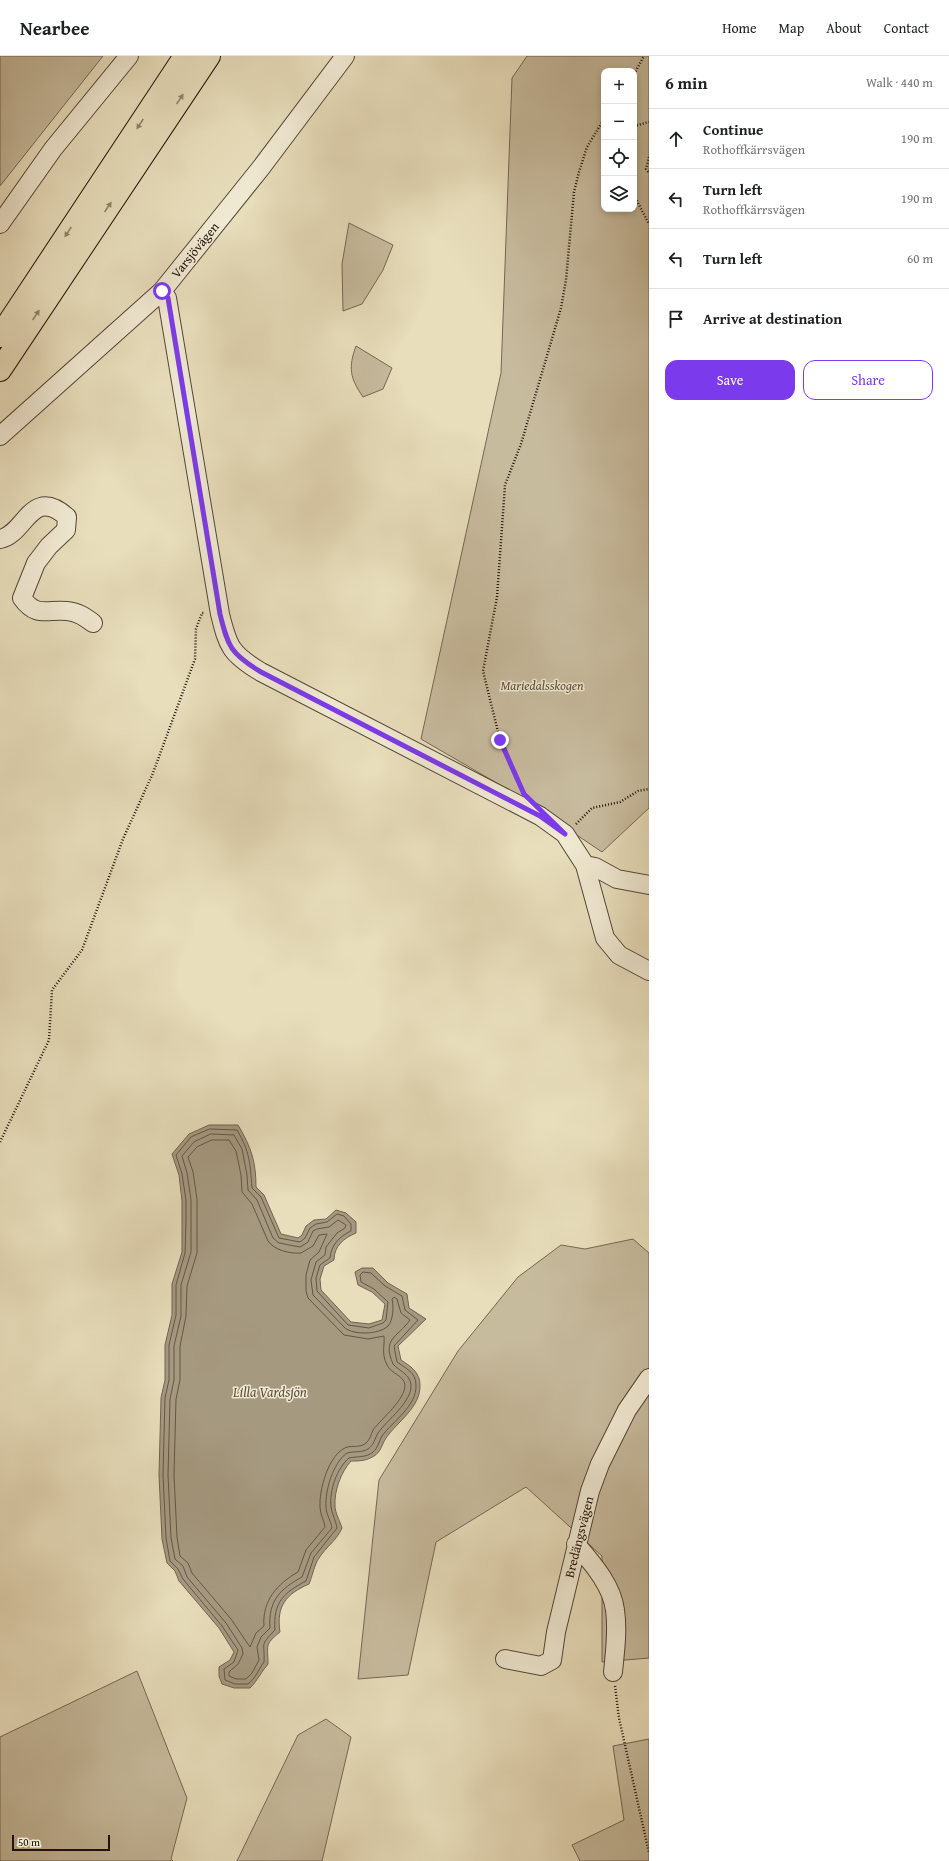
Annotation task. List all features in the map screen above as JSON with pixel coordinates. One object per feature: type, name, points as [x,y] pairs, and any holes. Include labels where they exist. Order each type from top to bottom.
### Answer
[{"type":"highway","points":[[0,336],[185,56]]},
{"type":"highway","points":[[0,370],[209,56]]},
{"type":"street","points":[[0,224],[52,149],[129,56]]},
{"type":"street","name":"Varsjövägen","points":[[0,436],[162,291],[260,169],[345,56]]},
{"type":"street","points":[[162,291],[168,298],[220,614],[229,645],[235,654],[246,663],[540,816],[565,834],[585,865],[599,922],[605,938],[619,955],[649,971]]},
{"type":"street","points":[[0,539],[4,538],[15,529],[31,512],[46,506],[58,509],[67,518],[66,530],[49,546],[36,563],[22,598],[28,607],[45,613],[67,611],[82,614],[93,623]]},
{"type":"street","points":[[585,865],[595,867],[617,879],[649,885]]},
{"type":"street","name":"Bredängsvägen","points":[[506,1659],[541,1666],[552,1660],[556,1632],[590,1491],[600,1464],[627,1410],[649,1378]]},
{"type":"street","points":[[576,1544],[595,1568],[609,1590],[615,1609],[616,1633],[613,1672]]},
{"type":"path","points":[[637,69],[644,56]]},
{"type":"path","points":[[637,125],[649,122]]},
{"type":"path","points":[[524,794],[500,740],[483,671],[497,597],[505,485],[521,444],[561,308],[566,280],[574,192],[579,172],[587,147],[601,124]]},
{"type":"path","points":[[649,157],[646,169],[649,173]]},
{"type":"path","points":[[637,201],[649,224]]},
{"type":"path","points":[[0,1142],[49,1040],[52,990],[82,950],[123,839],[153,773],[195,659],[196,629],[202,613],[220,614]]},
{"type":"path","points":[[565,834],[592,808],[620,802],[638,791],[649,789]]},
{"type":"path","points":[[613,1672],[619,1718],[649,1853]]},
{"type":"green space","points":[[0,56],[103,56],[0,186]]},
{"type":"green space","name":"Mariedalsskogen","points":[[527,56],[649,56],[649,808],[602,852],[519,796],[421,739],[501,373],[512,78]]},
{"type":"green space","points":[[349,223],[393,245],[383,270],[362,304],[343,311],[342,264]]},
{"type":"green space","points":[[356,346],[392,368],[383,389],[363,397],[355,384],[351,367]]},
{"type":"green space","points":[[633,1239],[649,1253],[649,1658],[602,1662],[602,1556],[526,1487],[436,1542],[408,1675],[358,1679],[379,1480],[458,1351],[518,1277],[561,1245],[585,1249]]},
{"type":"green space","points":[[137,1671],[187,1798],[171,1859],[173,1861],[0,1861],[0,1737]]},
{"type":"green space","points":[[326,1719],[351,1737],[322,1861],[237,1861],[298,1735]]},
{"type":"green space","points":[[649,1739],[649,1861],[580,1861],[572,1845],[624,1820],[613,1746]]},
{"type":"water","name":"Lilla Vardsjön","points":[[209,1125],[238,1125],[252,1154],[256,1187],[264,1195],[281,1234],[298,1238],[302,1235],[306,1226],[314,1220],[326,1219],[336,1210],[346,1213],[356,1222],[356,1233],[340,1243],[334,1255],[334,1260],[324,1266],[320,1279],[321,1290],[351,1322],[369,1324],[382,1320],[385,1304],[372,1292],[358,1285],[355,1272],[362,1268],[373,1268],[388,1283],[407,1294],[409,1308],[426,1319],[398,1346],[401,1360],[414,1370],[420,1380],[417,1400],[408,1414],[386,1438],[380,1450],[376,1454],[366,1460],[351,1461],[347,1465],[339,1482],[335,1500],[336,1511],[342,1528],[318,1560],[309,1584],[294,1592],[284,1602],[280,1615],[280,1632],[271,1640],[268,1646],[268,1664],[250,1688],[234,1688],[222,1684],[219,1676],[219,1667],[230,1660],[234,1652],[219,1628],[179,1581],[175,1571],[167,1563],[162,1539],[159,1475],[161,1398],[165,1380],[165,1345],[172,1315],[172,1284],[182,1252],[182,1201],[179,1175],[172,1154],[189,1134]]},
{"type":"route","points":[[162,291],[168,298],[220,614],[226,637],[235,654],[261,672],[540,816],[565,834],[524,794],[500,740]]}]
